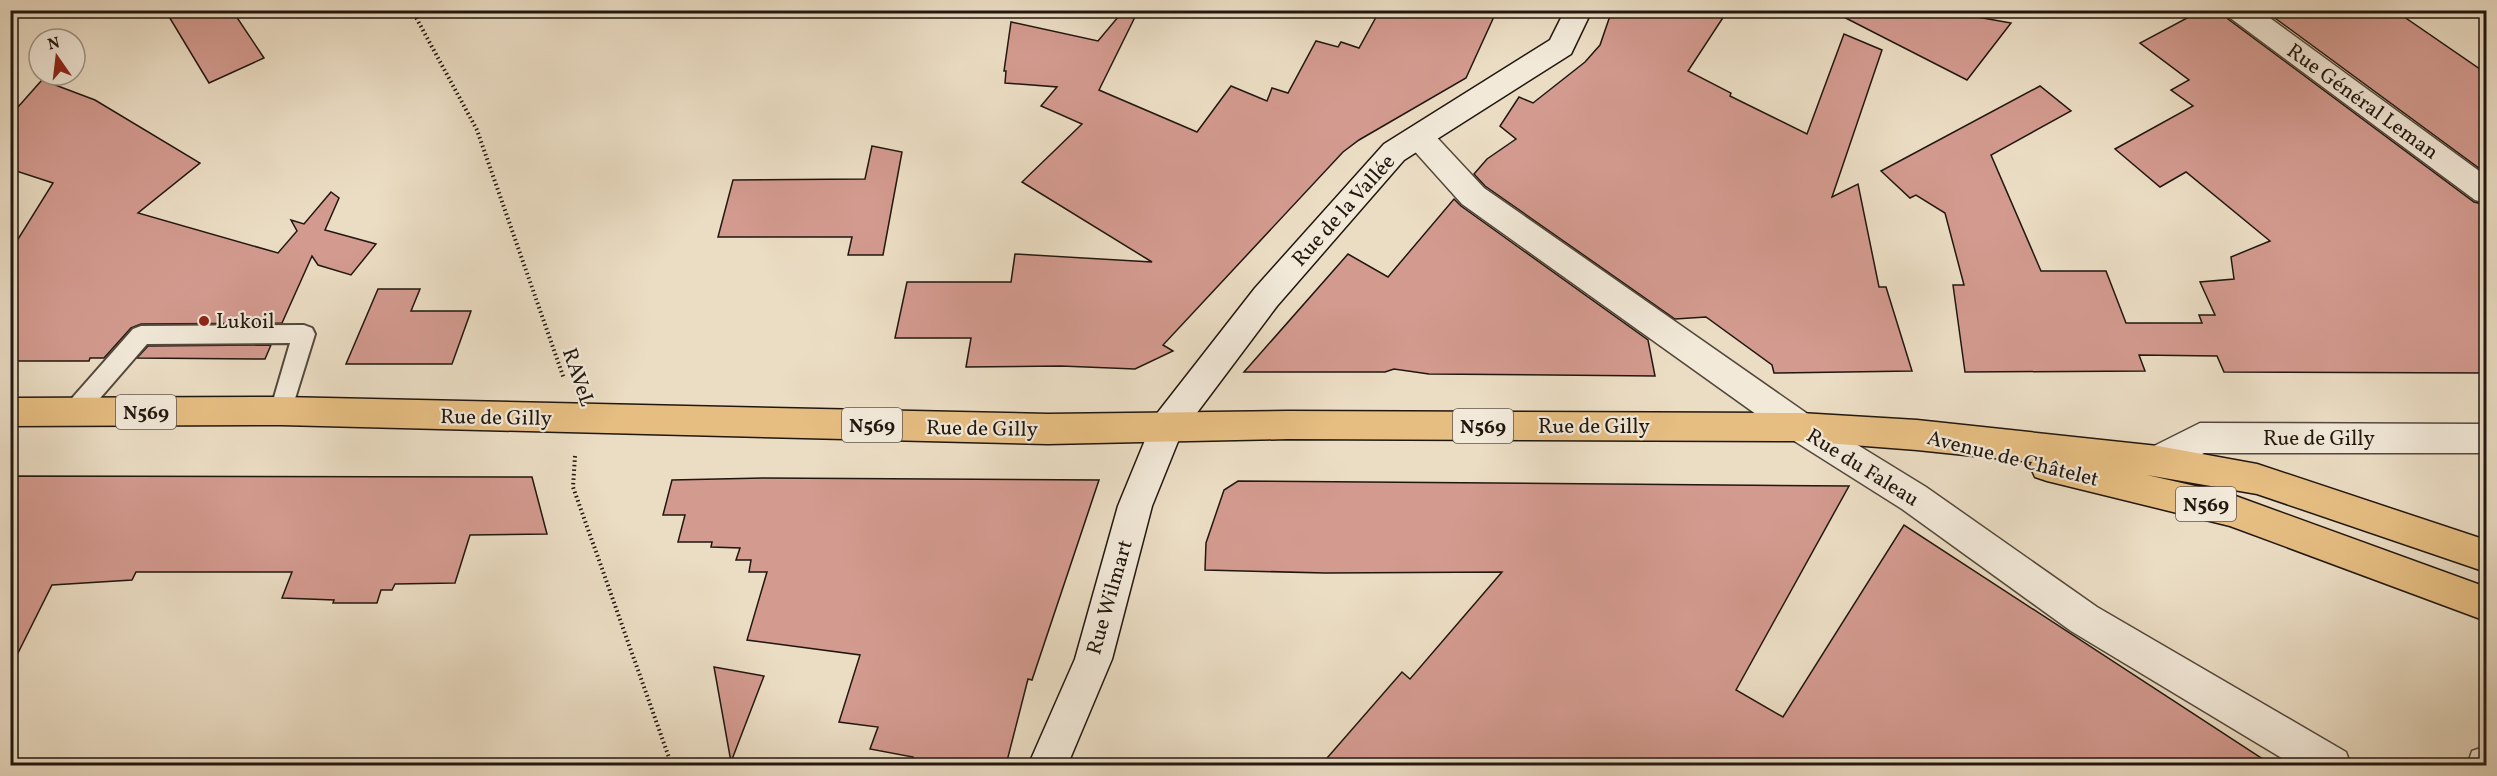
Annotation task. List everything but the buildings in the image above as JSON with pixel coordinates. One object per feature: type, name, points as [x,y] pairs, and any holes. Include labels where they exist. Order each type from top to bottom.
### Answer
[{"type":"main road","name":"Rue de Gilly","points":[[10,412],[281,411],[1048,429],[1167,426],[1800,427],[1917,435]]},
{"type":"main road","name":"Avenue de Châtelet","points":[[1917,435],[2158,461],[2257,479],[2487,556]]},
{"type":"main road","name":"Avenue de Châtelet","points":[[1917,435],[2230,510],[2487,604]]},
{"type":"street","name":"Rue de la Vallée","points":[[1167,426],[1266,297],[1394,152],[1561,46],[1579,10]]},
{"type":"street","name":"Rue Général Leman","points":[[2239,10],[2487,192]]},
{"type":"street","name":"Rue du Faleau","points":[[1419,137],[1473,196],[1800,427],[1914,498],[2084,619],[2332,765]]},
{"type":"street","name":"Rue Wilmart","points":[[1047,765],[1093,659],[1135,506],[1167,426]]},
{"type":"street","name":"Rue de Gilly","points":[[2158,461],[2200,438],[2487,439]]},
{"type":"lane","points":[[74,412],[141,335],[304,334],[281,411]]},
{"type":"path","name":"RAVeL","points":[[412,10],[477,130],[578,419],[573,488],[672,765]]},
{"type":"place","name":"Lukoil","points":[[204,321]]}]
